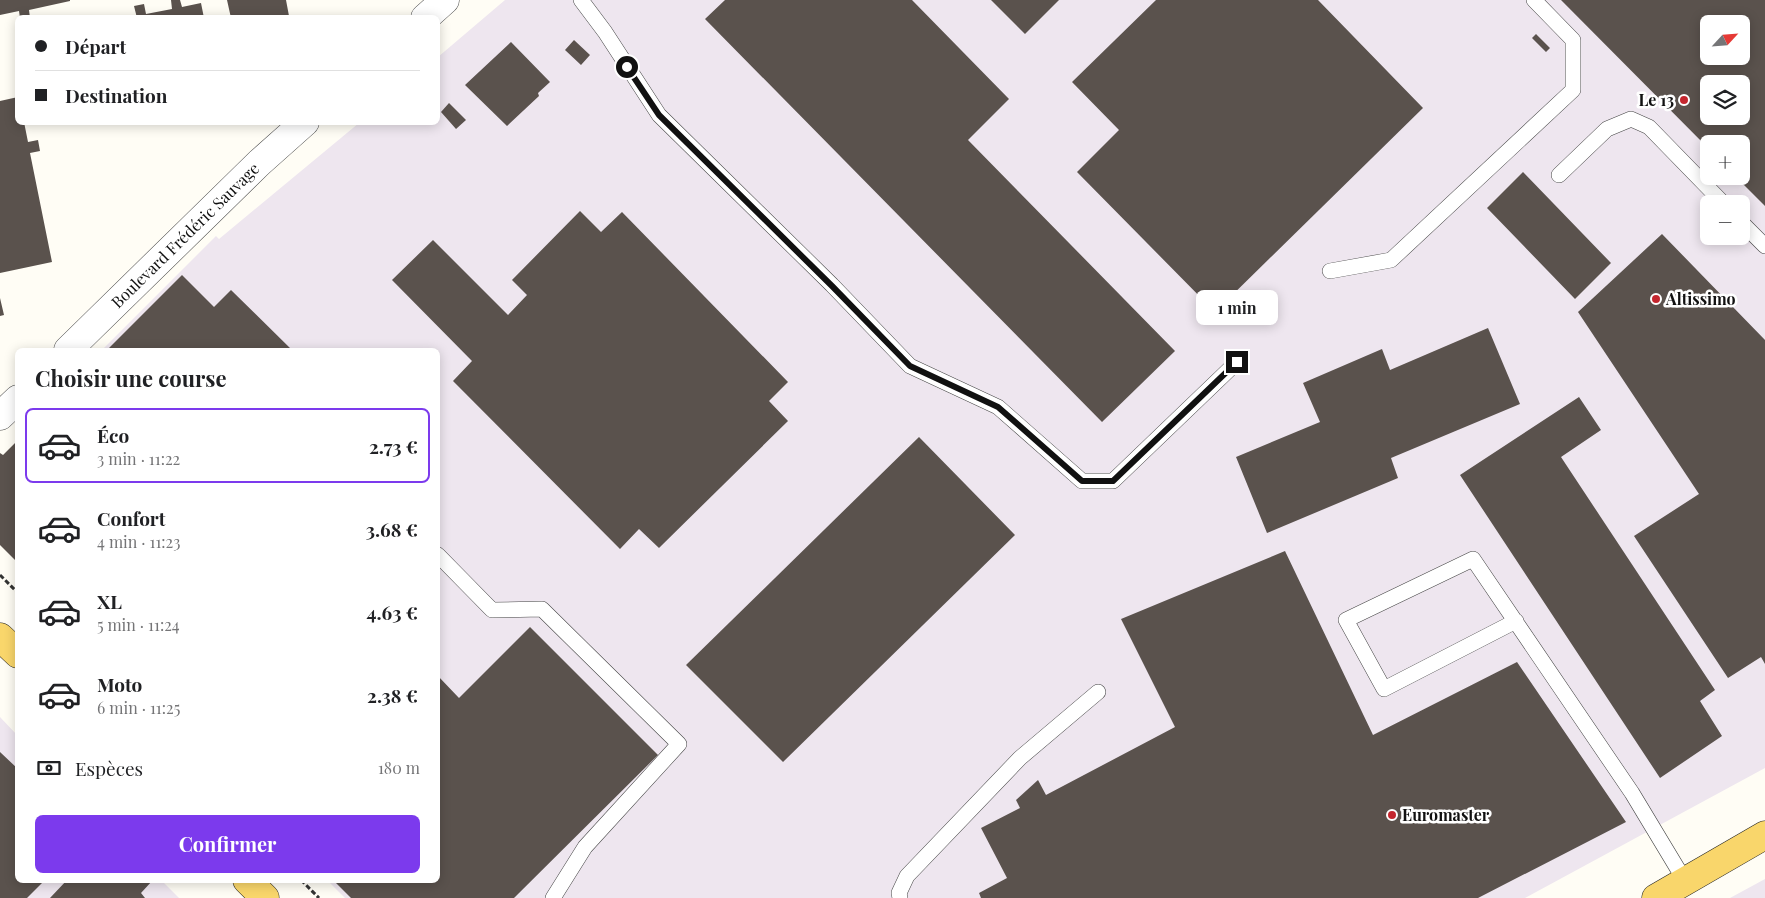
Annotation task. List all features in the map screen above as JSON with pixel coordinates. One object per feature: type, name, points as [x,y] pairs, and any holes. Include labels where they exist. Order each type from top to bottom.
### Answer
[{"type":"main road","points":[[0,637],[15,651]]},
{"type":"main road","points":[[1656,898],[1765,835]]},
{"type":"main road","points":[[250,883],[265,898]]},
{"type":"street","points":[[428,15],[445,0]]},
{"type":"street","name":"Boulevard Frédéric Sauvage","points":[[70,348],[259,162],[302,125]]},
{"type":"street","points":[[0,416],[15,402]]},
{"type":"lane","points":[[581,0],[605,32],[659,115],[910,366],[998,407],[1082,481],[1113,481],[1237,362]]},
{"type":"lane","points":[[1330,271],[1391,260],[1573,90],[1573,40],[1534,0]]},
{"type":"lane","points":[[1559,175],[1608,129],[1631,119],[1649,127],[1715,195]]},
{"type":"lane","points":[[1750,231],[1765,246]]},
{"type":"lane","points":[[440,558],[492,610],[542,609],[679,744],[585,847],[553,898]]},
{"type":"lane","points":[[1516,621],[1384,688],[1346,620],[1473,559],[1516,621],[1632,793],[1685,881]]},
{"type":"lane","points":[[900,898],[899,893],[907,876],[1020,758],[1098,692]]},
{"type":"path","points":[[0,575],[15,590]]},
{"type":"path","points":[[304,883],[319,898]]},
{"type":"shaded area","points":[[505,0],[1765,0],[1765,768],[1525,898],[345,898],[330,883],[440,883],[440,348],[104,348],[216,236],[219,239],[357,125],[440,125],[440,55]]},
{"type":"shaded area","points":[[0,717],[15,733],[15,883],[164,883],[179,898],[0,898]]},
{"type":"shaded area","points":[[1765,879],[1765,898],[1730,898]]},
{"type":"building","points":[[0,0],[70,0],[29,10],[30,15],[20,15],[19,11],[0,15]]},
{"type":"building","points":[[171,0],[180,0],[182,7],[201,3],[203,15],[136,15],[134,6],[144,4],[146,14],[172,9]]},
{"type":"building","points":[[227,0],[286,0],[289,15],[230,15]]},
{"type":"building","points":[[725,0],[912,0],[1009,99],[968,140],[1175,351],[1102,422],[705,19]]},
{"type":"building","points":[[991,0],[1059,0],[1025,34]]},
{"type":"building","points":[[1156,0],[1318,0],[1423,108],[1215,312],[1077,172],[1119,130],[1072,82]]},
{"type":"building","name":"Le 13","points":[[1561,0],[1765,0],[1765,206],[1744,185],[1750,185],[1750,135],[1700,135],[1700,140]]},
{"type":"building","points":[[1536,34],[1550,48],[1546,52],[1532,38]]},
{"type":"building","points":[[574,40],[590,55],[581,65],[565,50]]},
{"type":"building","points":[[511,42],[550,82],[538,93],[539,96],[507,126],[465,85]]},
{"type":"building","points":[[15,98],[15,125],[25,125],[28,142],[38,140],[40,151],[30,153],[52,262],[0,273],[0,101]]},
{"type":"building","points":[[449,103],[466,120],[456,129],[441,112]]},
{"type":"building","points":[[1523,172],[1611,263],[1575,299],[1487,208]]},
{"type":"building","points":[[580,211],[601,232],[622,212],[788,382],[769,401],[788,421],[659,548],[639,529],[620,549],[453,381],[472,361],[392,280],[433,240],[508,315],[527,295],[512,280]]},
{"type":"building","points":[[1662,234],[1765,340],[1765,664],[1761,657],[1728,678],[1634,536],[1699,494],[1578,312]]},
{"type":"building","points":[[182,275],[214,307],[231,290],[290,348],[109,348]]},
{"type":"building","points":[[0,298],[4,315],[0,316]]},
{"type":"building","points":[[1488,328],[1520,404],[1391,458],[1398,478],[1267,533],[1236,457],[1320,422],[1303,383],[1382,349],[1390,370]]},
{"type":"building","points":[[1579,397],[1601,430],[1561,457],[1715,690],[1700,701],[1722,736],[1660,778],[1460,475]]},
{"type":"building","points":[[919,437],[1015,535],[783,762],[686,665]]},
{"type":"building","points":[[15,443],[15,560],[0,545],[0,453],[3,455]]},
{"type":"building","points":[[1285,551],[1373,735],[1517,662],[1626,822],[1478,898],[981,898],[979,893],[1007,878],[981,828],[1020,808],[1016,800],[1038,780],[1046,795],[1175,727],[1121,619]]},
{"type":"building","points":[[530,627],[658,755],[514,898],[351,898],[336,883],[440,883],[440,678],[459,698]]},
{"type":"building","points":[[0,752],[15,766],[15,883],[42,883],[27,898],[0,898]]},
{"type":"building","points":[[64,883],[150,883],[141,893],[145,898],[50,898]]},
{"type":"place","name":"Le 13","points":[[1684,100]]},
{"type":"place","name":"Altissimo","points":[[1656,299]]},
{"type":"place","name":"Euromaster","points":[[1392,815]]},
{"type":"route","points":[[627,67],[659,115],[910,366],[998,407],[1082,481],[1113,481],[1237,362]]}]
